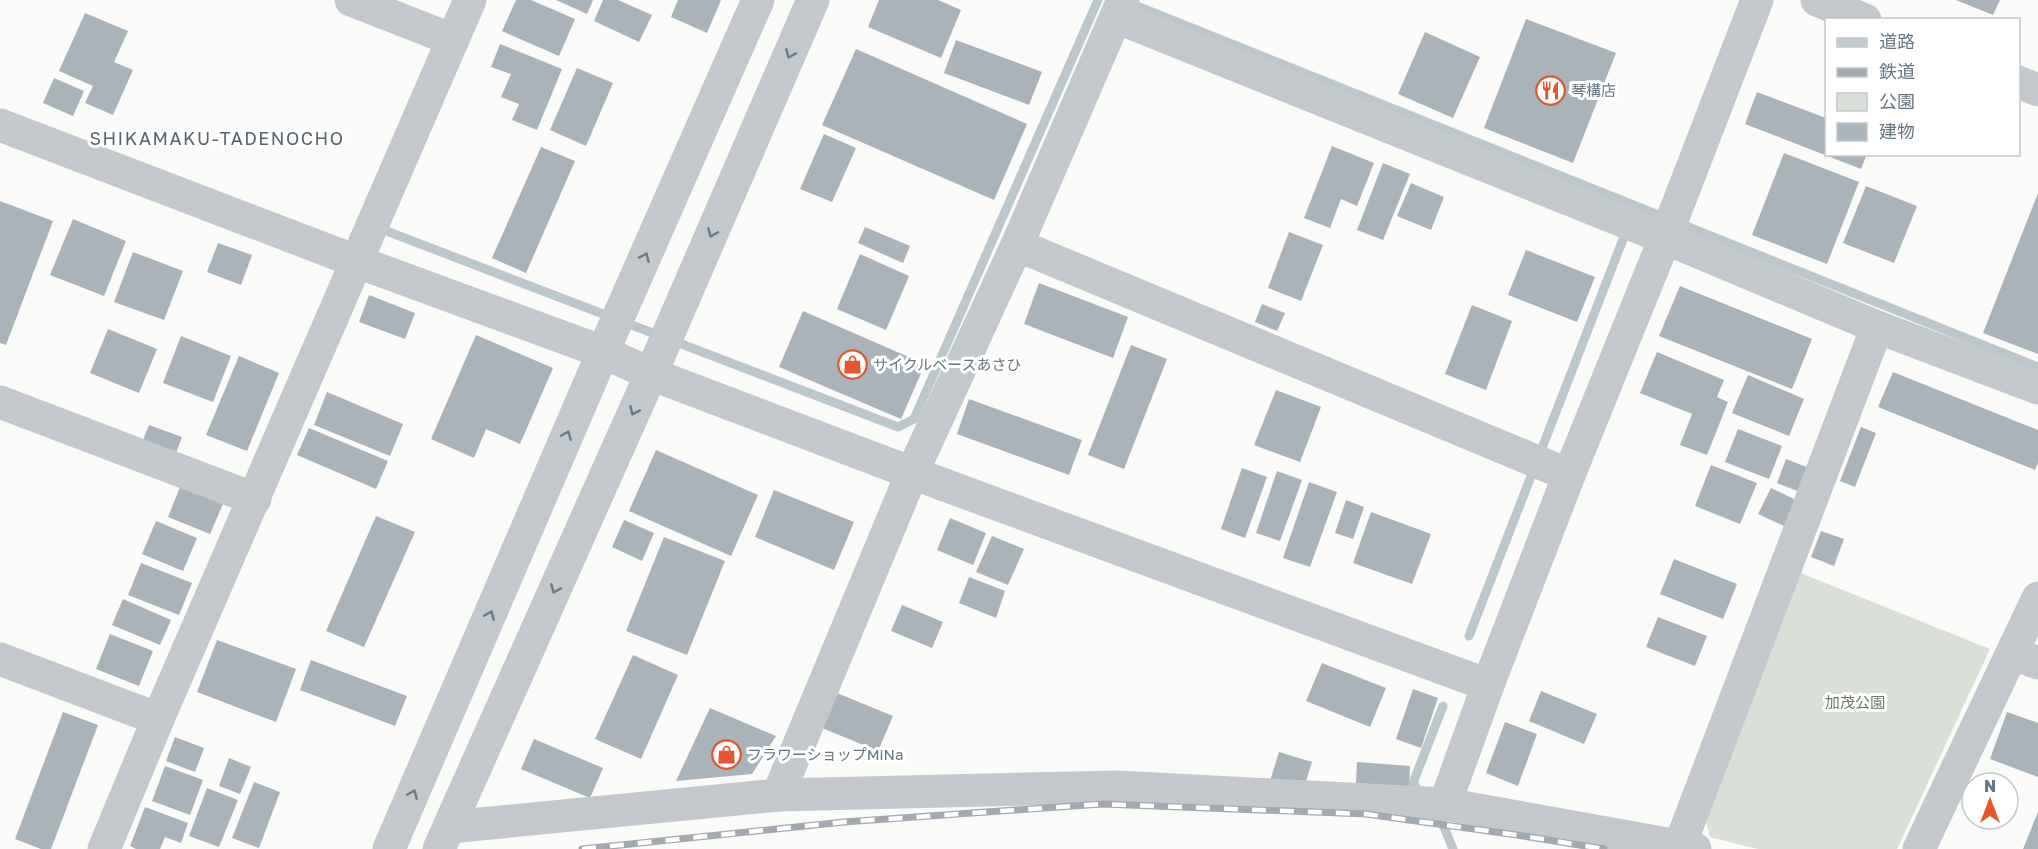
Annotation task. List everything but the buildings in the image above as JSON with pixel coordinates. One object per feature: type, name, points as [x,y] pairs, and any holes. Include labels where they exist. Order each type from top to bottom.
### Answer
[{"type":"street","points":[[351,0],[453,40]]},
{"type":"street","points":[[104,849],[470,0]]},
{"type":"street","points":[[385,848],[758,0]]},
{"type":"street","points":[[444,838],[651,374],[813,0]]},
{"type":"street","points":[[1445,804],[1569,475],[1665,238],[1757,0]]},
{"type":"street","points":[[1817,0],[1860,18]]},
{"type":"street","points":[[778,795],[912,473],[1017,245],[1120,8],[1877,327],[2038,388]]},
{"type":"street","points":[[2020,82],[2038,90]]},
{"type":"street","points":[[0,125],[358,262],[603,352],[651,374],[912,473],[1488,685]]},
{"type":"street","points":[[1017,245],[1569,475]]},
{"type":"street","points":[[444,838],[778,795],[1116,787],[1445,804],[1688,847],[1877,327]]},
{"type":"street","points":[[0,402],[255,499]]},
{"type":"street","points":[[1919,849],[2025,658],[2038,598]]},
{"type":"street","points":[[0,659],[159,719]]},
{"type":"green space","name":"加茂公園","points":[[1798,572],[1990,649],[1897,849],[1758,849],[1710,837],[1705,817]]},
{"type":"waterway","points":[[389,232],[898,427],[914,419],[1098,0]]},
{"type":"waterway","points":[[1127,2],[2038,367]]},
{"type":"waterway","points":[[1469,636],[1627,229]]},
{"type":"waterway","points":[[1422,796],[1413,783],[1443,706]]},
{"type":"waterway","points":[[1433,812],[1444,827],[1453,849]]},
{"type":"railway","points":[[582,849],[844,822],[1102,804],[1366,814],[1604,849]]},
{"type":"place","name":"琴構店","points":[[1550,91]]},
{"type":"place","name":"サイクルベースあさひ","points":[[852,365]]},
{"type":"place","name":"フラワーショップMiNa","points":[[726,755]]},
{"type":"district","name":"SHIKAMAKU-TADENOCHO","points":[[217,139]]}]
